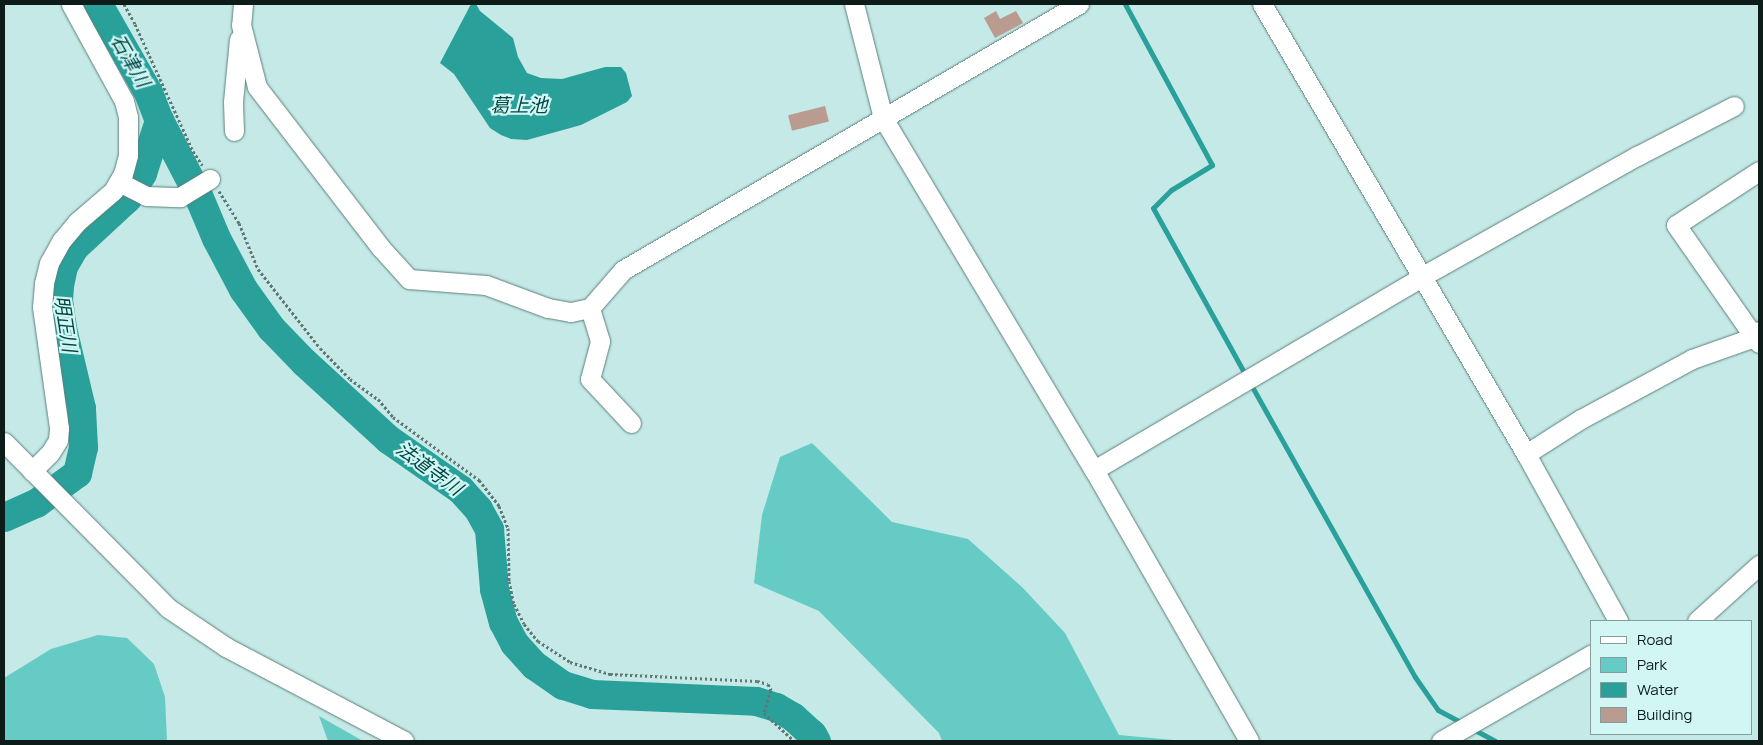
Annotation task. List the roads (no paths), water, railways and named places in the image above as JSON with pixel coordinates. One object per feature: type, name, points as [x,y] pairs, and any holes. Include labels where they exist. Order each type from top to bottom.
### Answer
[{"type":"street","points":[[34,473],[58,440],[59,428],[42,307],[44,283],[49,263],[62,240],[77,222],[113,191],[123,174],[128,155],[128,117],[124,102],[71,4]]},
{"type":"street","points":[[234,131],[232,102],[242,4]]},
{"type":"street","points":[[854,4],[883,118],[1094,470],[1249,741]]},
{"type":"street","points":[[240,25],[257,87],[381,248],[409,280],[486,285],[548,308],[571,312],[590,308],[623,270],[1079,4]]},
{"type":"street","points":[[1262,4],[1526,454],[1617,620]]},
{"type":"street","points":[[1094,470],[1421,277],[1637,156],[1734,106]]},
{"type":"street","points":[[1526,454],[1581,419],[1692,359],[1758,337],[1676,225],[1759,171]]},
{"type":"street","points":[[119,182],[146,196],[180,197],[210,179]]},
{"type":"street","points":[[590,308],[600,340],[590,379],[631,423]]},
{"type":"street","points":[[4,442],[168,608],[226,647],[404,741]]},
{"type":"street","points":[[1698,620],[1759,565]]},
{"type":"street","points":[[1441,741],[1590,655]]},
{"type":"water","name":"葛上池","points":[[471,4],[476,4],[480,11],[513,38],[518,57],[527,73],[541,78],[562,79],[605,67],[621,67],[626,73],[632,96],[627,102],[581,125],[527,140],[511,139],[501,135],[490,128],[454,74],[440,63]]},
{"type":"waterway","name":"法道寺川","points":[[98,4],[148,92],[159,120],[197,193],[216,238],[243,289],[271,328],[304,362],[388,439],[460,489],[478,509],[489,529],[494,589],[503,622],[514,643],[534,665],[563,685],[592,694],[756,701],[776,707],[793,717],[812,734],[816,741]]},
{"type":"waterway","points":[[1125,4],[1212,165],[1171,190],[1153,208],[1246,376]]},
{"type":"waterway","name":"明正川","points":[[4,517],[36,503],[77,473],[83,447],[81,408],[62,328],[58,300],[63,266],[74,247],[127,198],[142,173],[159,120]]},
{"type":"waterway","points":[[1250,383],[1415,677],[1438,710],[1462,723]]},
{"type":"waterway","points":[[1471,728],[1495,741]]},
{"type":"water label","name":"石津川","points":[[130,61]]}]
